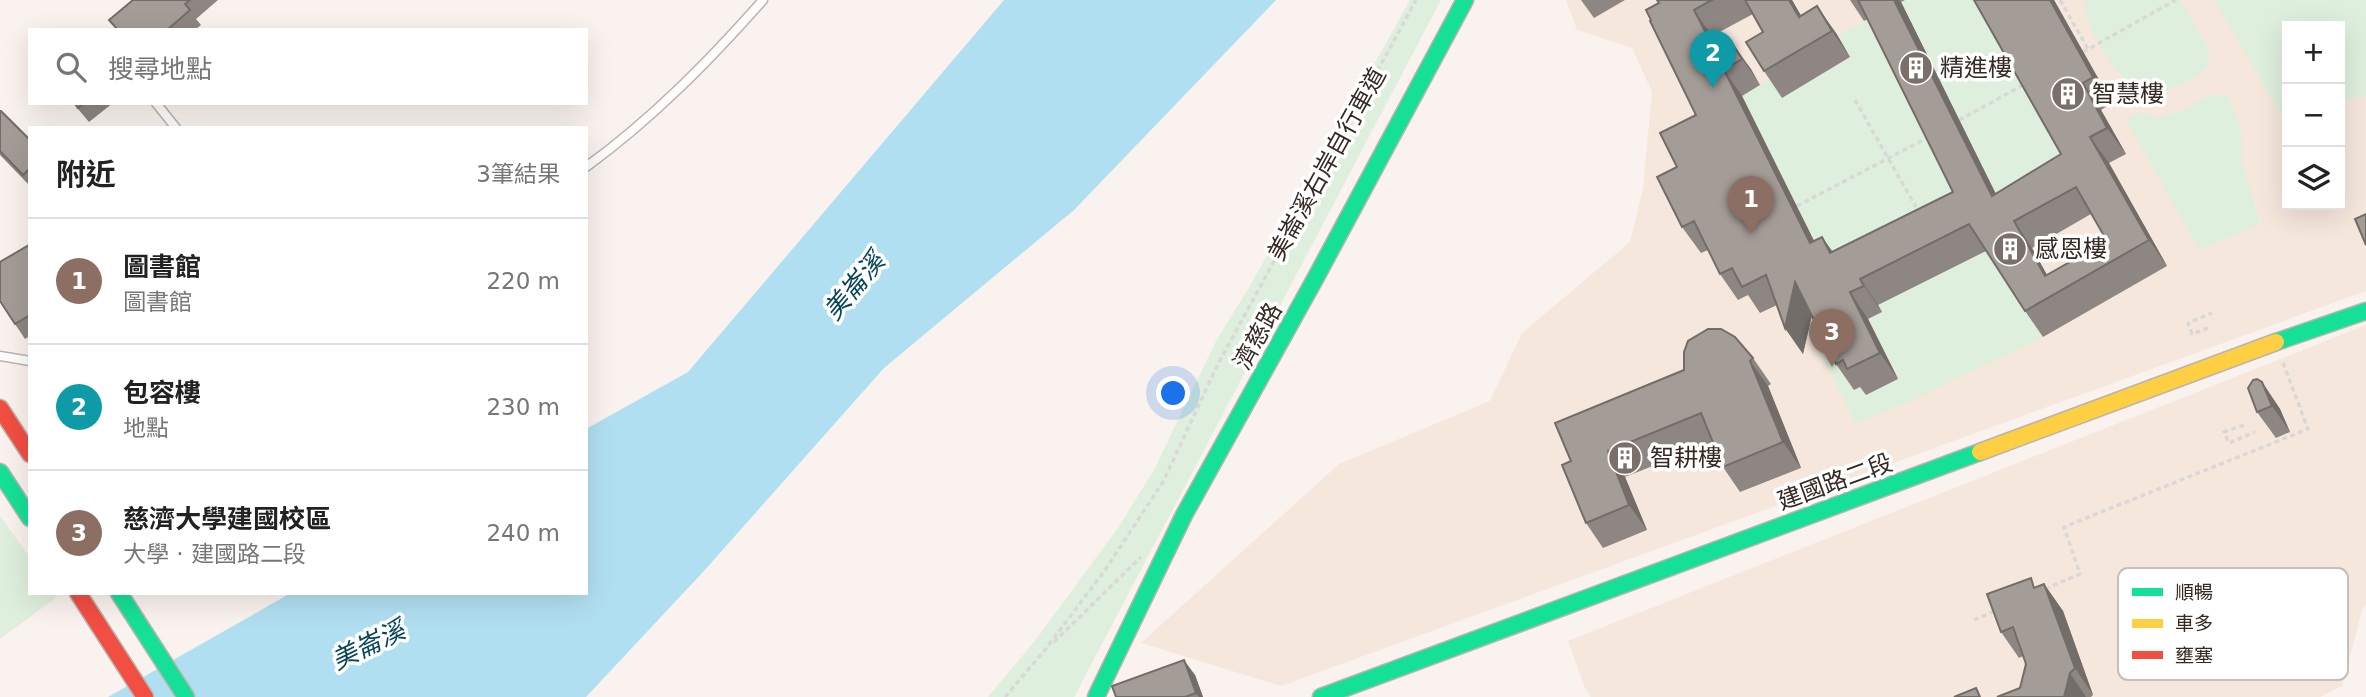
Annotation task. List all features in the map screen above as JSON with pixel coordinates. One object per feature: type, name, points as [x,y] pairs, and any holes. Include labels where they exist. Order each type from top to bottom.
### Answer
[{"type":"street","name":"濟慈路","points":[[1096,697],[1184,515],[1465,0]]},
{"type":"street","name":"建國路二段","points":[[1321,697],[2275,342],[2366,311]]},
{"type":"street","points":[[0,408],[28,451]]},
{"type":"street","points":[[0,472],[28,515]]},
{"type":"street","points":[[79,595],[145,697]]},
{"type":"street","points":[[120,595],[186,697]]},
{"type":"lane","points":[[588,165],[638,127],[717,52],[763,0]]},
{"type":"lane","points":[[158,105],[174,126]]},
{"type":"lane","points":[[0,356],[28,361]]},
{"type":"path","name":"美崙溪右岸自行車道","points":[[1044,650],[1103,573],[1163,482],[1217,366],[1416,0]]},
{"type":"path","points":[[2060,0],[2085,51],[2176,0]]},
{"type":"path","points":[[1959,120],[2025,84]]},
{"type":"path","points":[[1855,100],[1916,207]]},
{"type":"path","points":[[1797,206],[1931,135]]},
{"type":"path","points":[[2208,328],[2192,334],[2188,323],[2213,313]]},
{"type":"path","points":[[2045,589],[2080,574],[2064,527],[2308,429],[2275,342]]},
{"type":"path","points":[[2244,425],[2224,432],[2229,443],[2255,432]]},
{"type":"path","points":[[1005,697],[1044,650],[1156,543],[1168,549]]},
{"type":"path","points":[[1974,620],[1998,610]]},
{"type":"shaded area","points":[[1566,0],[2366,0],[2366,291],[1281,686],[1141,643],[1339,464],[1490,401],[1522,333],[1630,242],[1643,188],[1652,92],[1632,48],[1577,30]]},
{"type":"shaded area","points":[[2366,325],[2366,605],[2363,607],[2348,663],[2348,568],[2118,568],[2118,680],[2344,680],[2342,686],[2320,697],[1591,697],[1585,688],[1568,641]]},
{"type":"green space","points":[[1410,0],[1441,0],[1074,697],[988,697],[1034,642],[1118,528],[1154,470],[1216,341],[1250,286]]},
{"type":"green space","points":[[1978,0],[2079,180],[2010,223],[1901,2]]},
{"type":"green space","points":[[2084,0],[2180,0],[2208,48],[2209,64],[2184,84],[2162,91],[2141,89],[2131,84],[2106,57],[2089,23]]},
{"type":"green space","points":[[2214,0],[2366,0],[2366,96],[2345,100],[2345,21],[2282,21],[2280,113]]},
{"type":"green space","points":[[1872,17],[1981,237],[1828,269],[1742,96],[1771,79],[1783,97],[1850,58],[1837,36]]},
{"type":"green space","points":[[2209,95],[2228,95],[2241,127],[2242,162],[2260,224],[2199,250],[2126,120],[2139,112],[2157,119],[2183,110]]},
{"type":"green space","points":[[1988,250],[2043,337],[1913,400],[1855,423],[1802,322],[1816,314],[1854,390],[1861,386],[1895,383],[1899,381],[1868,319],[1882,312],[1878,305]]},
{"type":"green space","points":[[0,516],[28,555],[28,595],[57,597],[0,639]]},
{"type":"water","name":"美崙溪","points":[[1004,0],[1276,0],[1074,210],[884,368],[703,572],[586,697],[108,697],[287,595],[588,595],[588,428],[688,372]]},
{"type":"building","points":[[133,0],[190,0],[185,4],[190,10],[169,28],[116,28],[109,20]]},
{"type":"building","points":[[1657,0],[1712,0],[1694,10],[1716,53],[1732,43],[1742,59],[1724,70],[1810,243],[1822,237],[1830,253],[1953,192],[1858,0],[1894,0],[1992,196],[2061,154],[1974,0],[2050,0],[2093,77],[2083,83],[2107,128],[2090,137],[2149,240],[2025,311],[1969,224],[1860,279],[1864,286],[1850,292],[1880,353],[1847,369],[1843,360],[1836,364],[1795,282],[1785,328],[1766,275],[1742,287],[1732,268],[1720,274],[1694,221],[1682,227],[1657,177],[1677,167],[1660,133],[1696,115],[1646,10],[1659,3]],"holes":[[[2076,187],[2107,241],[2045,276],[2014,221]]]},
{"type":"building","points":[[1745,0],[1789,0],[1799,17],[1817,6],[1832,31],[1764,71],[1746,42],[1763,32]]},
{"type":"building","points":[[1,111],[28,138],[28,170],[23,175],[0,151]]},
{"type":"building","points":[[2366,214],[2366,245],[2355,219]]},
{"type":"building","points":[[28,246],[28,316],[15,324],[0,301],[0,262]]},
{"type":"building","points":[[1708,329],[1721,329],[1735,337],[1753,358],[1750,361],[1783,442],[1723,467],[1701,413],[1608,451],[1629,505],[1586,523],[1562,465],[1571,461],[1555,423],[1684,370],[1684,352],[1688,341]]},
{"type":"building","points":[[2253,380],[2262,382],[2272,406],[2257,412],[2248,388]]},
{"type":"building","points":[[2031,578],[2034,588],[2044,584],[2075,668],[2070,673],[2064,697],[1997,697],[2020,688],[2026,664],[2013,627],[2001,632],[1987,594]]},
{"type":"building","points":[[1184,660],[1196,693],[1185,697],[1116,697],[1112,686]]},
{"type":"building","points":[[1976,688],[1980,697],[1954,697]]},
{"type":"traffic: fast","points":[[1096,697],[1184,515],[1465,0]]},
{"type":"traffic: fast","points":[[2276,342],[2366,311]]},
{"type":"traffic: fast","points":[[1321,697],[1980,452]]},
{"type":"traffic: fast","points":[[0,472],[28,515]]},
{"type":"traffic: fast","points":[[120,595],[186,697]]},
{"type":"traffic: slow","points":[[1980,452],[2276,342]]},
{"type":"traffic: jam","points":[[0,408],[28,451]]},
{"type":"traffic: jam","points":[[79,595],[145,697]]},
{"type":"place","name":"精進樓","points":[[1916,68]]},
{"type":"place","name":"包容樓","points":[[1713,88]]},
{"type":"place","name":"智慧樓","points":[[2068,94]]},
{"type":"place","name":"圖書館","points":[[1751,234]]},
{"type":"place","name":"感恩樓","points":[[2010,249]]},
{"type":"place","name":"慈濟大學建國校區","points":[[1832,367]]},
{"type":"place","name":"智耕樓","points":[[1625,458]]}]
